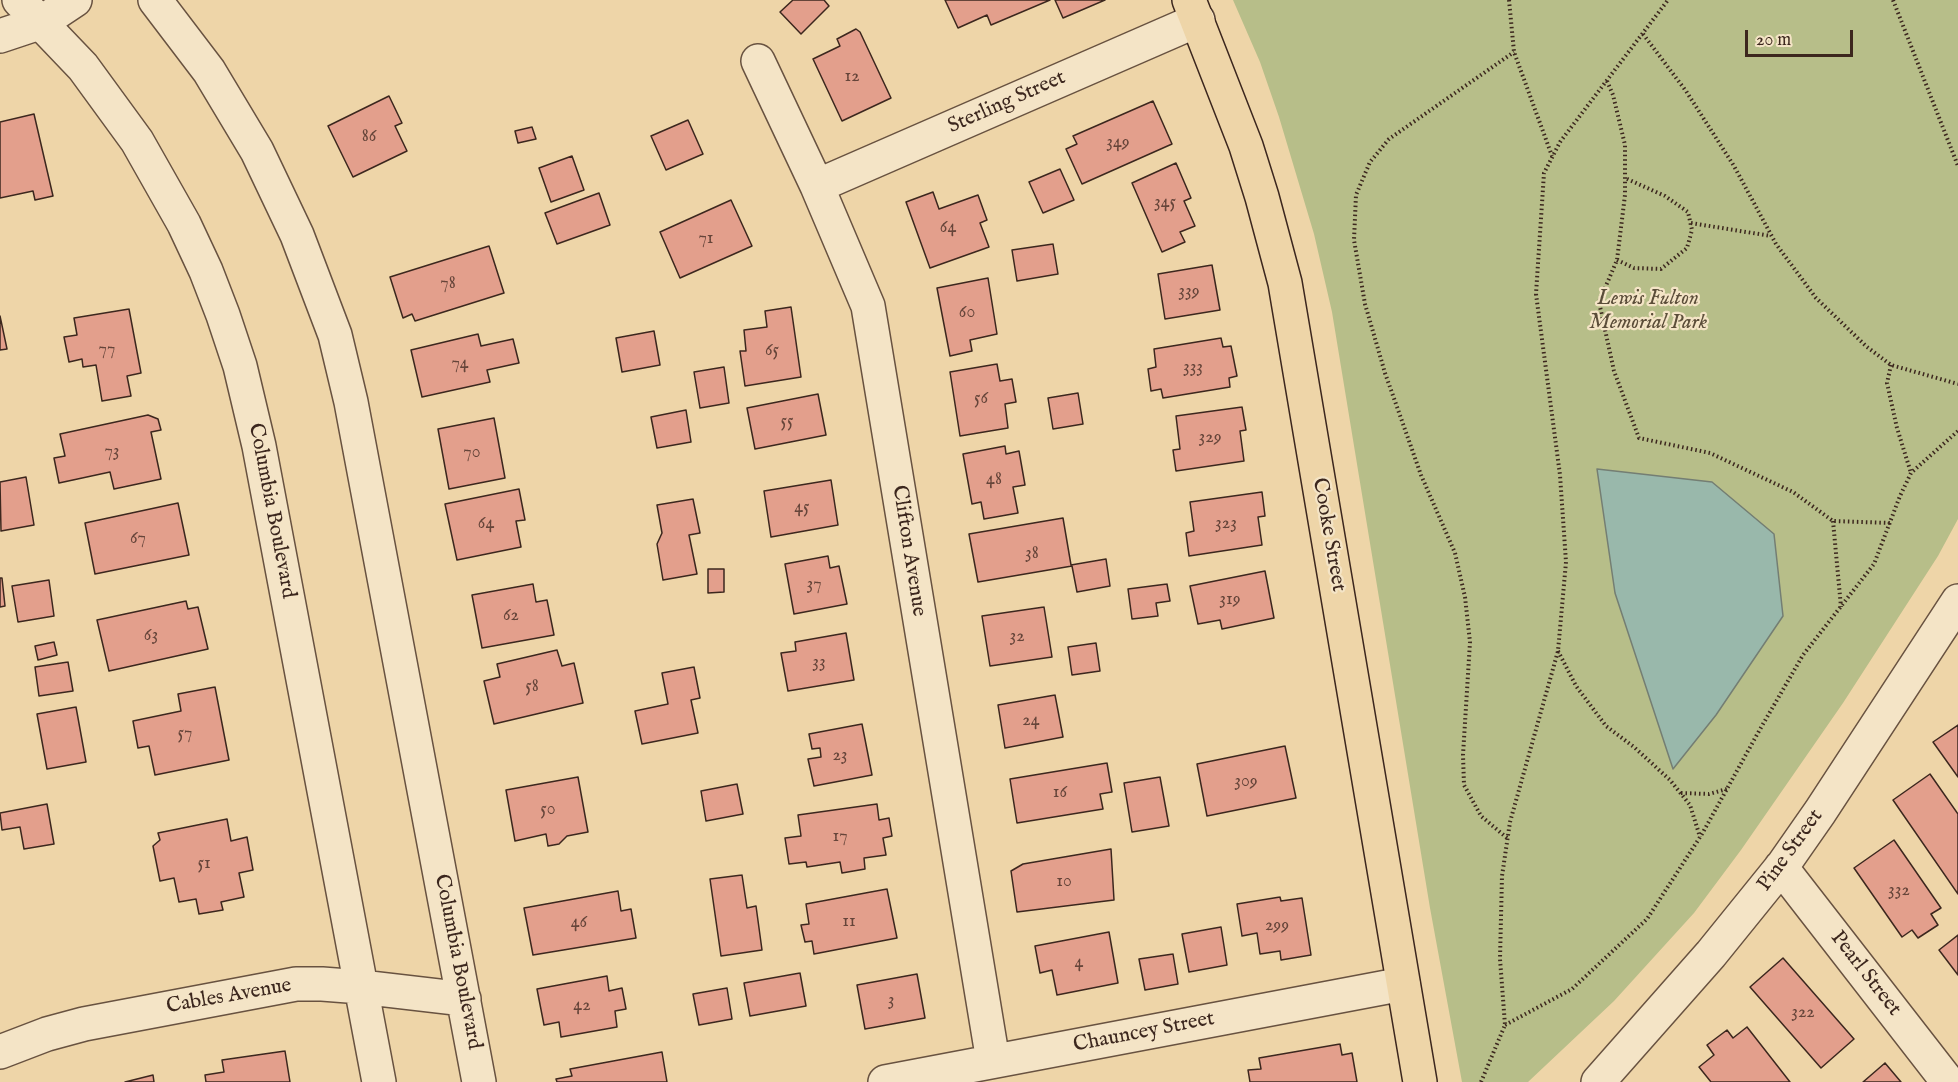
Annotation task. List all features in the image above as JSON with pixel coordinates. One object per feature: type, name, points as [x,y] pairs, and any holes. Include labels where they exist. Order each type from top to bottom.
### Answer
[{"type":"main road","name":"Cooke Street","points":[[1194,10],[1246,146],[1285,283],[1420,1082]]},
{"type":"street","name":"Columbia Boulevard","points":[[19,0],[67,48],[104,93],[154,168],[206,271],[230,335],[240,366],[259,447],[379,1082]]},
{"type":"street","points":[[0,36],[42,22],[75,0]]},
{"type":"street","name":"Columbia Boulevard","points":[[155,0],[209,71],[257,151],[297,235],[335,335],[351,402],[479,1082]]},
{"type":"street","name":"Sterling Street","points":[[817,186],[1194,10]]},
{"type":"street","name":"Clifton Avenue","points":[[758,61],[817,186],[868,306],[993,1061]]},
{"type":"street","name":"Pine Street","points":[[1598,1082],[1711,954],[1781,867],[1820,812],[1958,601]]},
{"type":"street","name":"Pearl Street","points":[[1781,867],[1948,1082]]},
{"type":"street","name":"Cables Avenue","points":[[0,1052],[47,1034],[84,1024],[285,986],[322,984],[464,999]]},
{"type":"street","name":"Chauncey Street","points":[[885,1082],[1403,984]]},
{"type":"path","points":[[1509,0],[1514,52],[1552,157]]},
{"type":"path","points":[[1481,1082],[1505,1024],[1500,947],[1502,876],[1510,822],[1558,651],[1566,562],[1560,475],[1536,294],[1544,173],[1560,142],[1668,0]]},
{"type":"path","points":[[1893,0],[1958,166]]},
{"type":"path","points":[[1642,34],[1686,91],[1734,165],[1772,236],[1816,298],[1867,347],[1891,365],[1958,384]]},
{"type":"path","points":[[1507,839],[1481,816],[1464,785],[1463,756],[1470,642],[1465,597],[1455,553],[1421,475],[1385,373],[1365,304],[1354,240],[1356,195],[1370,162],[1389,139],[1514,52]]},
{"type":"path","points":[[1607,81],[1613,95],[1625,145],[1625,195],[1617,260],[1599,302],[1614,371],[1639,438],[1710,453],[1793,492],[1833,521],[1890,523]]},
{"type":"path","points":[[1617,260],[1634,268],[1661,269],[1687,248],[1692,230],[1688,212],[1665,196],[1625,178]]},
{"type":"path","points":[[1691,223],[1772,236]]},
{"type":"path","points":[[1891,365],[1887,383],[1897,428],[1911,473]]},
{"type":"path","points":[[1505,1024],[1572,989],[1647,919],[1700,837],[1803,655],[1874,564],[1911,473],[1958,431]]},
{"type":"path","points":[[1833,521],[1841,607]]},
{"type":"path","points":[[1558,651],[1576,686],[1606,726],[1634,747],[1670,780],[1690,805],[1700,837]]},
{"type":"path","points":[[1680,793],[1709,794],[1727,789]]},
{"type":"green space","name":"Lewis Fulton Memorial Park","points":[[1233,0],[1958,0],[1958,519],[1938,556],[1843,703],[1741,850],[1694,913],[1614,1001],[1528,1082],[1462,1082],[1430,908],[1332,312],[1314,234],[1279,117],[1260,62]]},
{"type":"shaded area","points":[[1597,469],[1712,482],[1774,534],[1783,616],[1716,715],[1673,769],[1615,593]]},
{"type":"building","points":[[793,0],[824,0],[829,6],[801,34],[780,12]]},
{"type":"building","points":[[945,0],[1050,0],[991,25],[987,15],[958,28]]},
{"type":"building","points":[[1055,0],[1105,0],[1063,18]]},
{"type":"building","points":[[856,29],[860,32],[891,98],[842,121],[813,59],[840,46],[837,39]]},
{"type":"building","points":[[389,96],[402,123],[395,126],[407,151],[353,177],[328,126]]},
{"type":"building","points":[[1153,101],[1172,144],[1082,184],[1066,149],[1077,144],[1073,136]]},
{"type":"building","points":[[34,114],[53,196],[35,200],[33,191],[0,198],[0,122]]},
{"type":"building","points":[[688,120],[703,154],[666,170],[651,136]]},
{"type":"building","points":[[532,127],[536,139],[518,143],[515,131]]},
{"type":"building","points":[[572,156],[584,190],[551,202],[539,168]]},
{"type":"building","points":[[1176,163],[1191,198],[1184,201],[1195,226],[1180,232],[1185,242],[1162,252],[1132,183]]},
{"type":"building","points":[[1060,169],[1074,200],[1043,213],[1029,182]]},
{"type":"building","points":[[933,192],[939,209],[978,195],[987,220],[980,223],[989,247],[930,268],[906,202]]},
{"type":"building","points":[[599,193],[610,225],[557,244],[545,213]]},
{"type":"building","points":[[731,200],[752,246],[680,278],[660,232]]},
{"type":"building","points":[[1053,244],[1058,274],[1017,281],[1012,250]]},
{"type":"building","points":[[489,246],[504,293],[415,321],[412,314],[403,318],[390,277]]},
{"type":"building","points":[[1212,265],[1220,310],[1165,319],[1158,274]]},
{"type":"building","points":[[988,278],[997,334],[970,340],[972,351],[950,356],[937,288]]},
{"type":"building","points":[[791,307],[801,377],[745,386],[740,351],[746,351],[744,330],[767,327],[765,311]]},
{"type":"building","points":[[129,309],[141,373],[127,376],[131,396],[102,401],[96,365],[83,367],[82,359],[69,362],[64,337],[77,335],[74,318]]},
{"type":"building","points":[[0,316],[7,349],[0,350]]},
{"type":"building","points":[[654,331],[660,365],[622,372],[616,338]]},
{"type":"building","points":[[478,334],[481,346],[513,339],[519,363],[487,370],[490,382],[422,397],[411,350]]},
{"type":"building","points":[[1221,338],[1223,347],[1231,346],[1237,376],[1229,378],[1230,387],[1163,398],[1161,389],[1151,391],[1148,369],[1156,367],[1154,349]]},
{"type":"building","points":[[997,364],[1000,381],[1012,379],[1016,402],[1005,404],[1008,428],[960,436],[950,372]]},
{"type":"building","points":[[724,367],[729,403],[700,408],[694,372]]},
{"type":"building","points":[[1078,393],[1083,424],[1053,429],[1048,398]]},
{"type":"building","points":[[818,394],[826,435],[755,449],[747,408]]},
{"type":"building","points":[[1242,407],[1246,430],[1240,431],[1244,461],[1176,471],[1173,450],[1180,449],[1176,416]]},
{"type":"building","points":[[686,410],[691,442],[657,448],[651,417]]},
{"type":"building","points":[[148,415],[158,419],[161,430],[151,432],[161,479],[114,489],[110,472],[59,483],[54,458],[65,456],[60,434]]},
{"type":"building","points":[[494,418],[505,478],[449,489],[438,429]]},
{"type":"building","points":[[1005,446],[1006,454],[1019,451],[1025,485],[1013,487],[1018,513],[984,519],[981,502],[972,504],[963,454]]},
{"type":"building","points":[[26,477],[34,525],[1,531],[0,482]]},
{"type":"building","points":[[831,480],[838,525],[771,537],[764,491]]},
{"type":"building","points":[[519,489],[525,520],[516,521],[521,547],[457,560],[445,504]]},
{"type":"building","points":[[1262,492],[1265,516],[1258,517],[1262,545],[1189,556],[1186,533],[1194,531],[1190,502]]},
{"type":"building","points":[[693,499],[700,533],[689,535],[697,574],[663,580],[657,544],[662,533],[657,505]]},
{"type":"building","points":[[178,503],[189,555],[95,574],[85,523]]},
{"type":"building","points":[[1063,518],[1071,565],[1106,559],[1110,586],[1077,592],[1072,566],[978,582],[969,534]]},
{"type":"building","points":[[828,556],[830,568],[839,566],[847,604],[794,614],[785,564]]},
{"type":"building","points":[[708,569],[724,569],[724,592],[708,593]]},
{"type":"building","points":[[1265,571],[1274,618],[1222,629],[1220,620],[1198,624],[1190,586]]},
{"type":"building","points":[[0,578],[2,578],[5,606],[0,607]]},
{"type":"building","points":[[49,580],[54,616],[18,622],[12,586]]},
{"type":"building","points":[[533,584],[536,602],[547,600],[554,635],[482,648],[472,595]]},
{"type":"building","points":[[1167,584],[1170,601],[1156,603],[1158,616],[1132,619],[1128,589]]},
{"type":"building","points":[[186,601],[188,609],[198,607],[208,649],[109,671],[97,620]]},
{"type":"building","points":[[1044,607],[1052,657],[990,666],[982,616]]},
{"type":"building","points":[[846,633],[854,680],[788,691],[781,653],[796,651],[795,642]]},
{"type":"building","points":[[54,642],[57,655],[38,660],[35,646]]},
{"type":"building","points":[[1096,643],[1100,671],[1072,675],[1068,647]]},
{"type":"building","points":[[557,650],[562,666],[574,663],[583,703],[494,724],[484,681],[500,677],[497,664]]},
{"type":"building","points":[[68,662],[73,691],[39,696],[35,667]]},
{"type":"building","points":[[694,667],[700,698],[691,700],[698,733],[642,744],[635,711],[668,704],[662,673]]},
{"type":"building","points":[[215,687],[229,760],[155,775],[149,746],[138,748],[133,721],[181,711],[178,694]]},
{"type":"building","points":[[1055,695],[1063,737],[1005,748],[998,705]]},
{"type":"building","points":[[76,707],[86,762],[47,769],[37,714]]},
{"type":"building","points":[[862,724],[872,775],[814,786],[808,759],[821,757],[820,748],[812,749],[809,734]]},
{"type":"building","points":[[1958,725],[1958,777],[1933,742]]},
{"type":"building","points":[[1285,746],[1296,798],[1207,816],[1197,764]]},
{"type":"building","points":[[1107,763],[1112,792],[1100,794],[1103,809],[1017,823],[1010,779]]},
{"type":"building","points":[[1930,774],[1958,814],[1958,894],[1893,800]]},
{"type":"building","points":[[578,777],[588,832],[567,836],[559,844],[548,846],[546,834],[515,841],[506,790]]},
{"type":"building","points":[[1160,777],[1169,826],[1132,832],[1124,783]]},
{"type":"building","points":[[737,784],[743,814],[706,821],[701,791]]},
{"type":"building","points":[[47,804],[54,844],[24,849],[20,827],[2,830],[0,813]]},
{"type":"building","points":[[877,804],[879,820],[889,818],[892,836],[883,838],[886,855],[864,858],[865,869],[842,873],[840,862],[807,867],[806,862],[789,864],[785,838],[801,836],[798,815]]},
{"type":"building","points":[[227,819],[231,841],[247,837],[253,870],[239,873],[244,897],[221,902],[223,910],[199,914],[196,899],[179,902],[174,878],[160,881],[153,846],[160,840],[158,833]]},
{"type":"building","points":[[1894,840],[1941,908],[1931,914],[1938,925],[1918,938],[1912,930],[1902,937],[1854,868]]},
{"type":"building","points":[[1111,849],[1114,900],[1017,912],[1011,871],[1023,864]]},
{"type":"building","points":[[742,875],[747,908],[756,906],[762,950],[721,956],[710,879]]},
{"type":"building","points":[[887,889],[897,938],[814,954],[812,941],[805,942],[801,925],[809,924],[806,904]]},
{"type":"building","points":[[618,891],[621,911],[631,909],[636,938],[533,955],[524,908]]},
{"type":"building","points":[[1280,897],[1281,901],[1302,898],[1311,955],[1281,960],[1280,951],[1260,954],[1257,933],[1242,936],[1237,904]]},
{"type":"building","points":[[1221,927],[1227,965],[1189,972],[1182,934]]},
{"type":"building","points":[[1109,932],[1118,983],[1057,995],[1052,970],[1040,973],[1035,946]]},
{"type":"building","points":[[1958,935],[1958,975],[1939,950]]},
{"type":"building","points":[[1173,954],[1178,984],[1145,990],[1139,959]]},
{"type":"building","points":[[1783,958],[1854,1039],[1821,1068],[1750,987]]},
{"type":"building","points":[[800,973],[806,1006],[750,1016],[744,983]]},
{"type":"building","points":[[917,974],[925,1018],[865,1029],[857,985]]},
{"type":"building","points":[[607,976],[609,991],[622,988],[626,1009],[615,1011],[617,1027],[561,1037],[559,1022],[544,1025],[537,989]]},
{"type":"building","points":[[727,988],[732,1019],[699,1025],[693,994]]},
{"type":"building","points":[[1747,1027],[1790,1082],[1711,1082],[1699,1067],[1714,1055],[1707,1045],[1727,1030],[1733,1038]]},
{"type":"building","points":[[1340,1044],[1342,1055],[1352,1053],[1357,1082],[1250,1082],[1248,1070],[1261,1069],[1259,1058]]},
{"type":"building","points":[[285,1051],[290,1082],[206,1082],[205,1075],[224,1072],[222,1060]]},
{"type":"building","points":[[662,1052],[667,1082],[557,1082],[556,1079],[572,1076],[570,1069]]},
{"type":"building","points":[[1885,1063],[1901,1082],[1863,1082]]},
{"type":"building","points":[[153,1075],[154,1082],[125,1082]]}]
